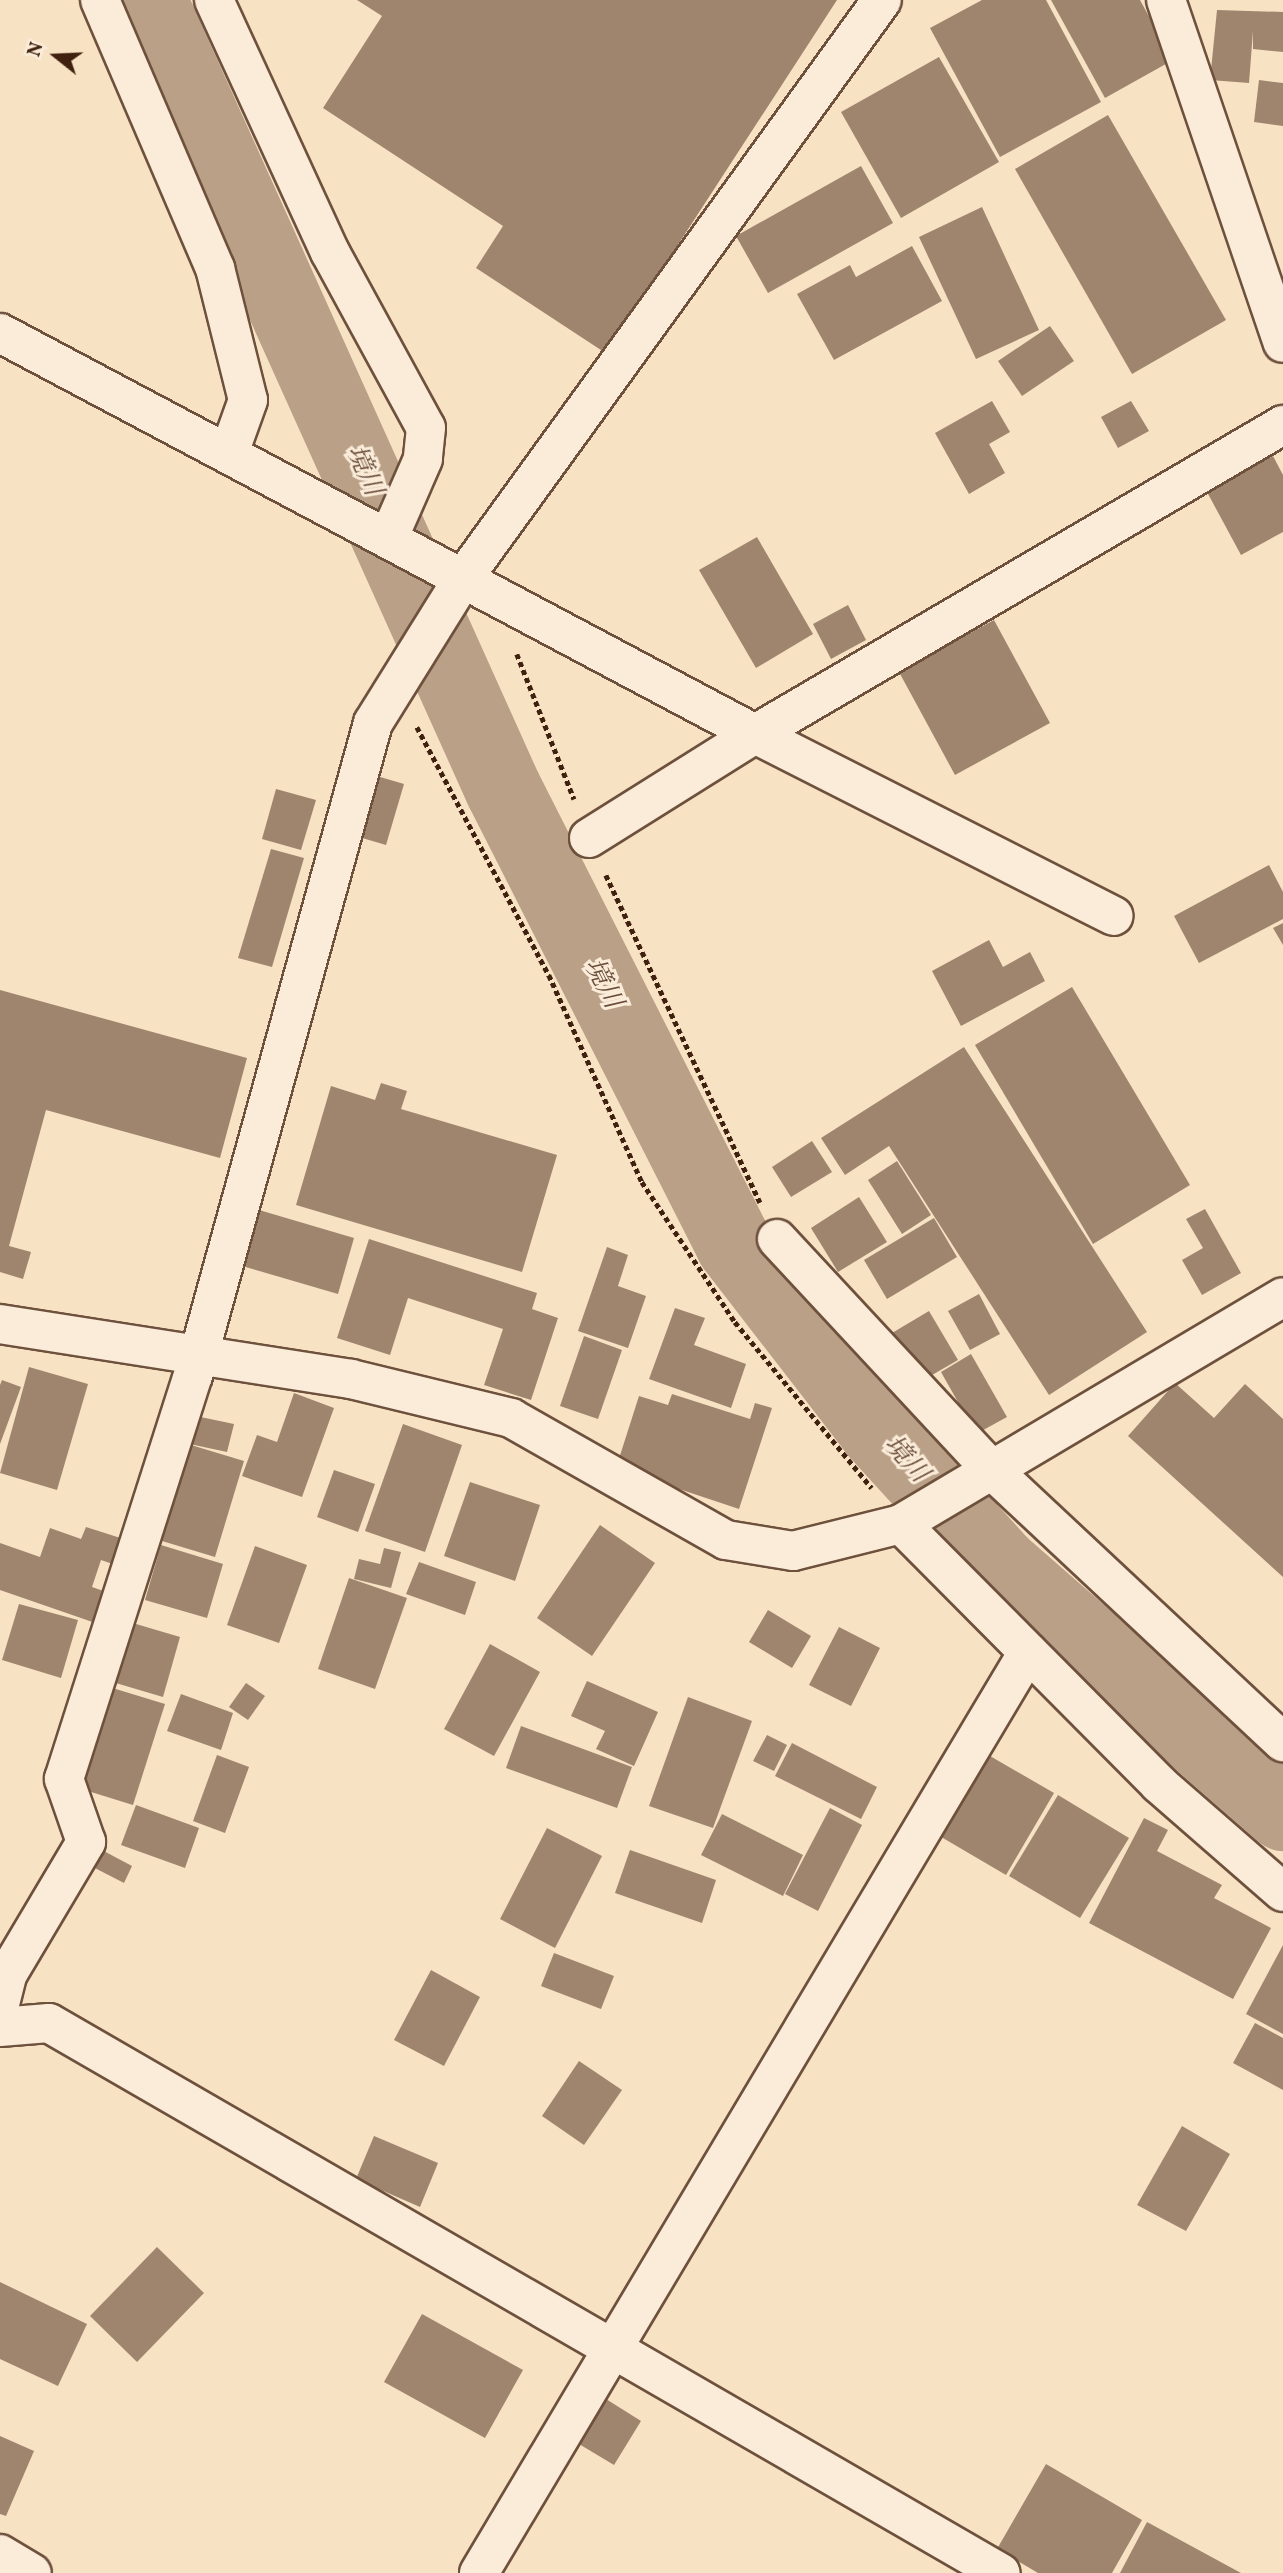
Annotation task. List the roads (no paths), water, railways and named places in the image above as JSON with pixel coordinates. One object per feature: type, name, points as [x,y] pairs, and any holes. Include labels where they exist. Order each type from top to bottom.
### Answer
[{"type":"street","points":[[100,0],[215,268],[248,400],[229,453]]},
{"type":"street","points":[[214,0],[330,252],[426,428],[423,459],[389,537]]},
{"type":"street","points":[[0,2004],[7,1975],[86,1842],[64,1779],[198,1356],[373,723],[394,682],[476,583],[882,0]]},
{"type":"street","points":[[1166,0],[1283,342]]},
{"type":"street","points":[[0,333],[476,583],[755,734],[1113,916]]},
{"type":"street","points":[[589,838],[755,734],[1283,425]]},
{"type":"street","points":[[777,1239],[983,1474],[1283,1742]]},
{"type":"street","points":[[0,1324],[351,1379],[511,1418],[670,1513],[745,1545],[793,1551],[901,1524],[1283,1297]]},
{"type":"street","points":[[901,1524],[1159,1784],[1283,1892]]},
{"type":"street","points":[[479,2573],[611,2346],[1028,1652]]},
{"type":"street","points":[[0,2027],[50,2023],[1000,2573]]},
{"type":"street","points":[[0,2554],[32,2573]]},
{"type":"waterway","name":"境川","points":[[148,0],[503,789],[734,1245],[876,1429],[1000,1565],[1283,1812]]}]
